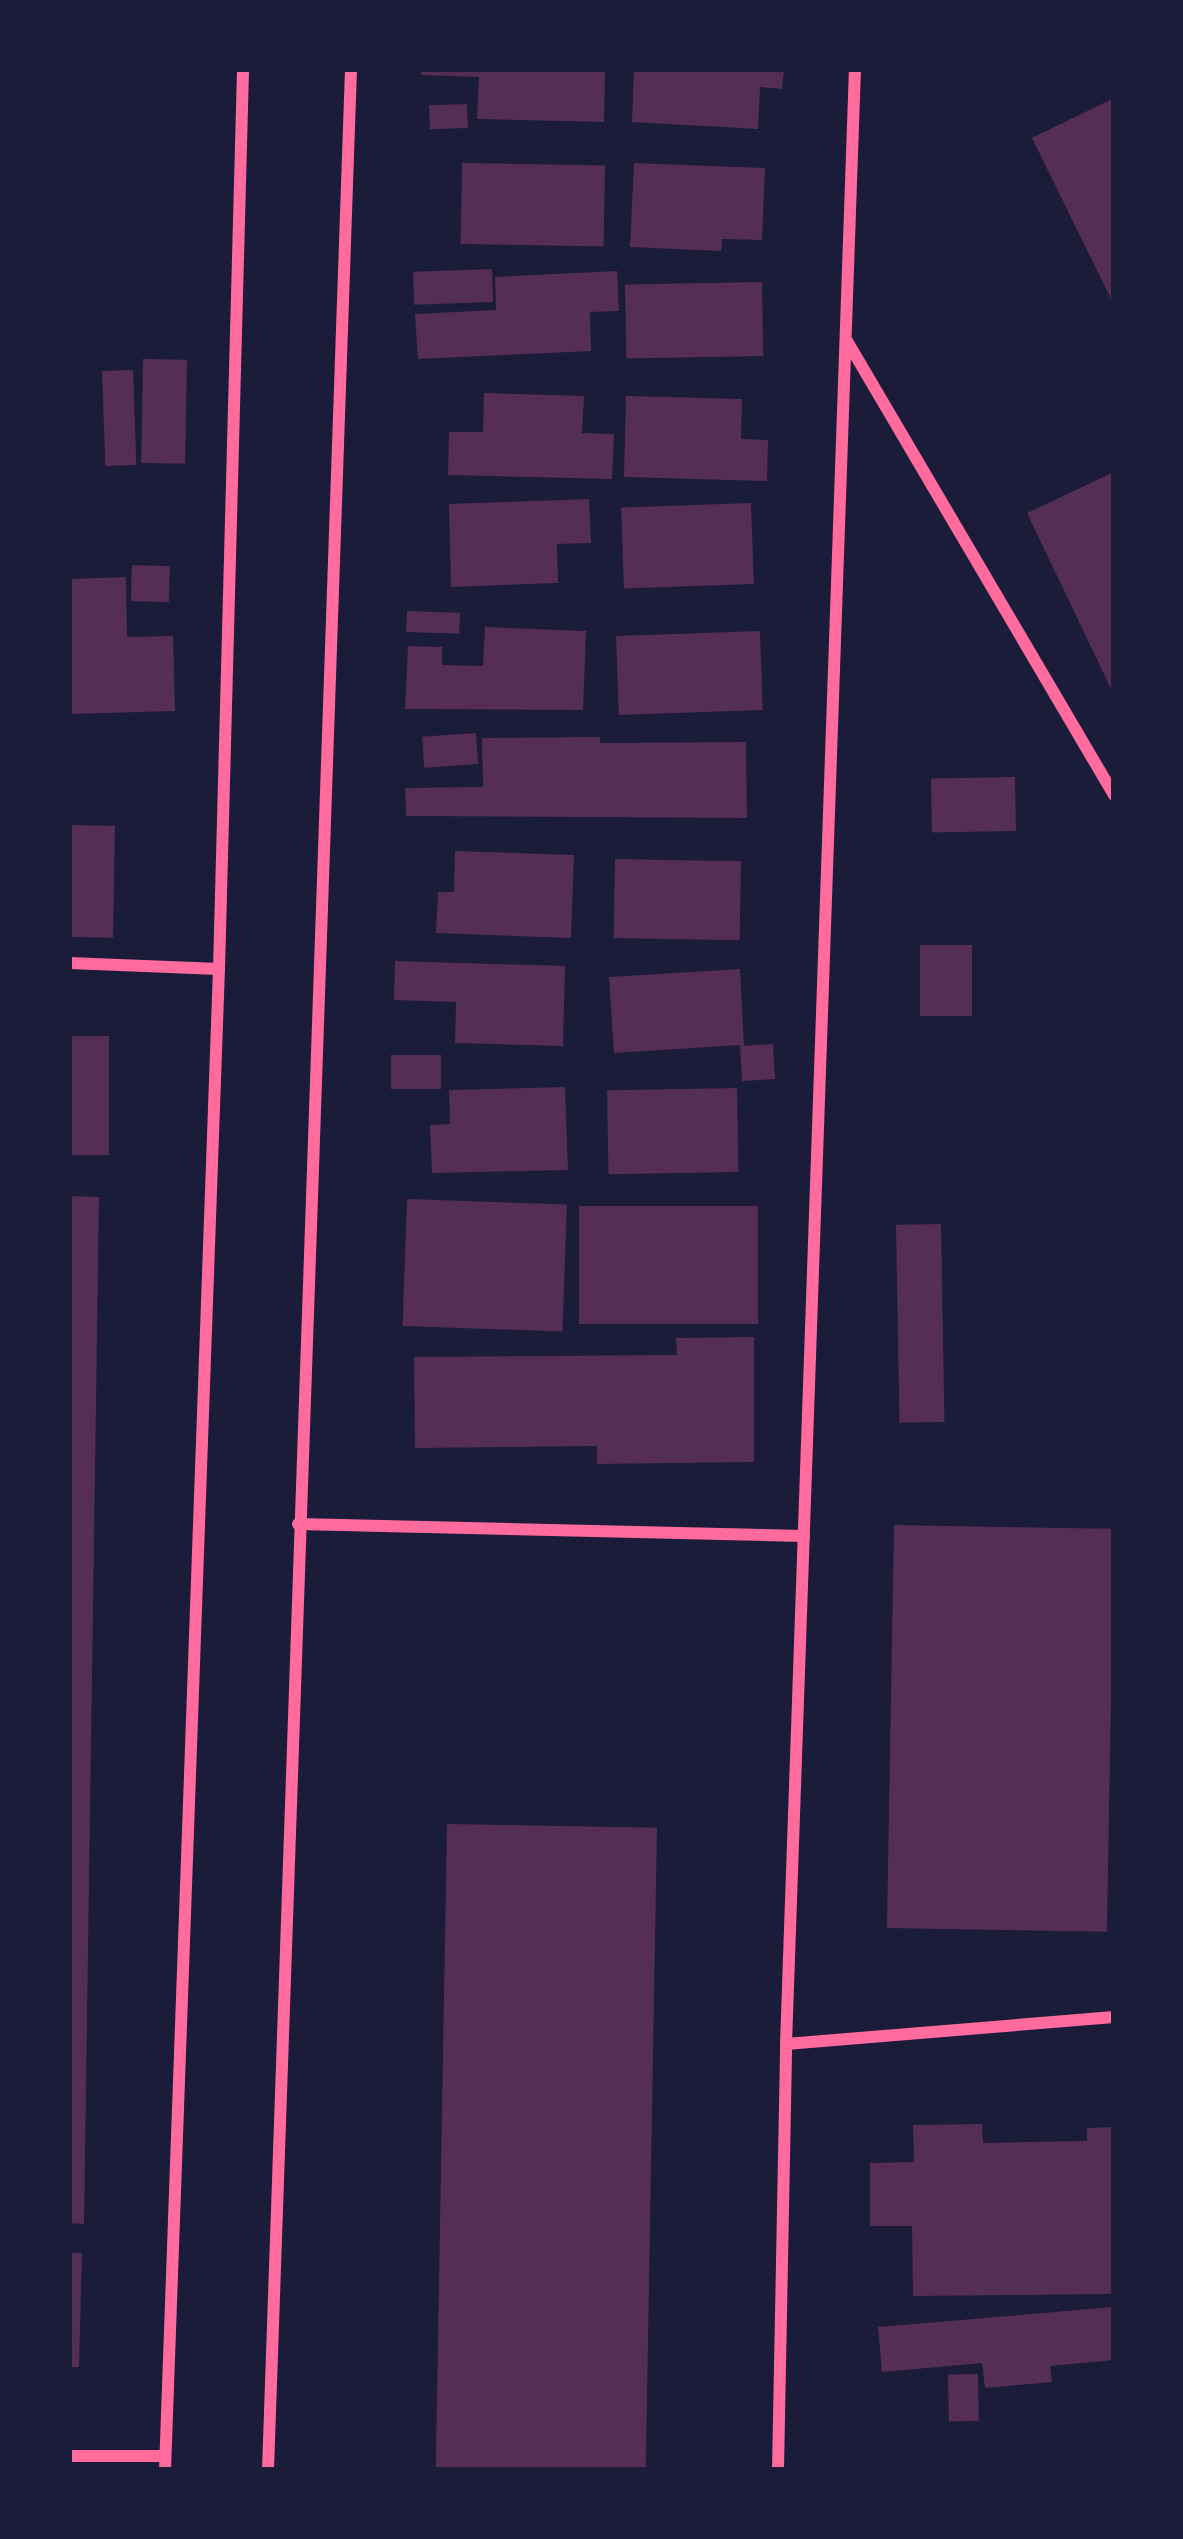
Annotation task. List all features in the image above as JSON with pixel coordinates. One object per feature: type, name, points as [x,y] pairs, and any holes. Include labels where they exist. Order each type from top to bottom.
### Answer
[{"type":"street","points":[[69,2456],[165,2463],[219,970],[244,69]]},
{"type":"street","points":[[268,2470],[351,69]]},
{"type":"street","points":[[778,2470],[786,2044],[855,69]]},
{"type":"street","points":[[846,339],[1114,795]]},
{"type":"street","points":[[69,963],[219,970]]},
{"type":"street","points":[[298,1524],[804,1536]]},
{"type":"street","points":[[786,2044],[1114,2017]]},
{"type":"building","points":[[422,69],[605,69],[604,122],[477,119],[479,77],[421,75]]},
{"type":"building","points":[[634,69],[784,69],[782,89],[760,87],[758,129],[632,122]]},
{"type":"building","points":[[1114,98],[1114,305],[1032,138]]},
{"type":"building","points":[[467,104],[468,128],[430,129],[429,105]]},
{"type":"building","points":[[462,163],[605,165],[604,246],[461,244]]},
{"type":"building","points":[[634,163],[765,168],[762,240],[722,239],[721,251],[630,247]]},
{"type":"building","points":[[492,269],[493,302],[414,305],[413,272]]},
{"type":"building","points":[[617,271],[619,311],[590,312],[591,351],[418,359],[415,314],[496,310],[495,277]]},
{"type":"building","points":[[762,282],[763,356],[626,358],[625,284]]},
{"type":"building","points":[[143,359],[187,360],[185,464],[141,463]]},
{"type":"building","points":[[133,370],[136,465],[105,466],[102,371]]},
{"type":"building","points":[[484,393],[584,396],[582,433],[614,434],[612,479],[448,475],[449,432],[483,432]]},
{"type":"building","points":[[626,396],[742,399],[741,439],[768,440],[767,481],[624,477]]},
{"type":"building","points":[[1114,472],[1114,695],[1027,513]]},
{"type":"building","points":[[589,499],[591,543],[557,544],[558,583],[451,587],[449,504]]},
{"type":"building","points":[[751,503],[754,584],[624,588],[621,508]]},
{"type":"building","points":[[132,565],[170,566],[169,602],[131,601]]},
{"type":"building","points":[[126,577],[127,637],[173,636],[175,711],[69,714],[69,579]]},
{"type":"building","points":[[407,611],[460,613],[459,634],[406,632]]},
{"type":"building","points":[[485,627],[586,631],[583,710],[405,709],[408,646],[442,647],[442,665],[483,666]]},
{"type":"building","points":[[760,631],[763,710],[619,715],[616,636]]},
{"type":"building","points":[[476,733],[478,764],[424,768],[422,737]]},
{"type":"building","points":[[600,737],[600,743],[746,742],[747,818],[406,816],[405,788],[483,787],[482,738]]},
{"type":"building","points":[[1015,777],[1016,831],[932,832],[931,778]]},
{"type":"building","points":[[69,825],[115,826],[113,938],[69,937]]},
{"type":"building","points":[[455,851],[574,855],[571,938],[436,933],[438,892],[454,892]]},
{"type":"building","points":[[615,859],[741,861],[740,940],[614,938]]},
{"type":"building","points":[[920,945],[972,945],[972,1016],[920,1016]]},
{"type":"building","points":[[395,961],[565,966],[563,1046],[455,1043],[456,1002],[394,1000]]},
{"type":"building","points":[[740,969],[744,1046],[773,1044],[775,1079],[742,1081],[740,1045],[614,1053],[609,977]]},
{"type":"building","points":[[69,1036],[109,1036],[109,1155],[69,1155]]},
{"type":"building","points":[[391,1055],[441,1055],[441,1089],[391,1089]]},
{"type":"building","points":[[565,1087],[568,1170],[432,1173],[430,1125],[450,1124],[449,1090]]},
{"type":"building","points":[[737,1088],[738,1172],[608,1174],[607,1090]]},
{"type":"building","points":[[69,1196],[99,1197],[84,2224],[69,2223]]},
{"type":"building","points":[[407,1199],[567,1205],[562,1332],[403,1326]]},
{"type":"building","points":[[579,1206],[758,1206],[758,1324],[579,1324]]},
{"type":"building","points":[[941,1224],[944,1422],[899,1423],[896,1225]]},
{"type":"building","points":[[754,1337],[754,1462],[597,1464],[597,1446],[415,1448],[414,1357],[677,1355],[676,1338]]},
{"type":"building","points":[[894,1525],[1114,1529],[1107,1932],[887,1928]]},
{"type":"building","points":[[447,1824],[657,1828],[646,2470],[436,2470]]},
{"type":"building","points":[[982,2124],[983,2143],[1087,2141],[1087,2128],[1114,2127],[1114,2294],[913,2296],[912,2226],[870,2226],[870,2163],[914,2162],[913,2125]]},
{"type":"building","points":[[69,2253],[82,2253],[79,2367],[69,2367]]},
{"type":"building","points":[[1114,2307],[1114,2360],[1050,2366],[1052,2382],[985,2388],[982,2363],[882,2372],[878,2327]]},
{"type":"building","points":[[978,2374],[979,2421],[949,2422],[948,2375]]}]
